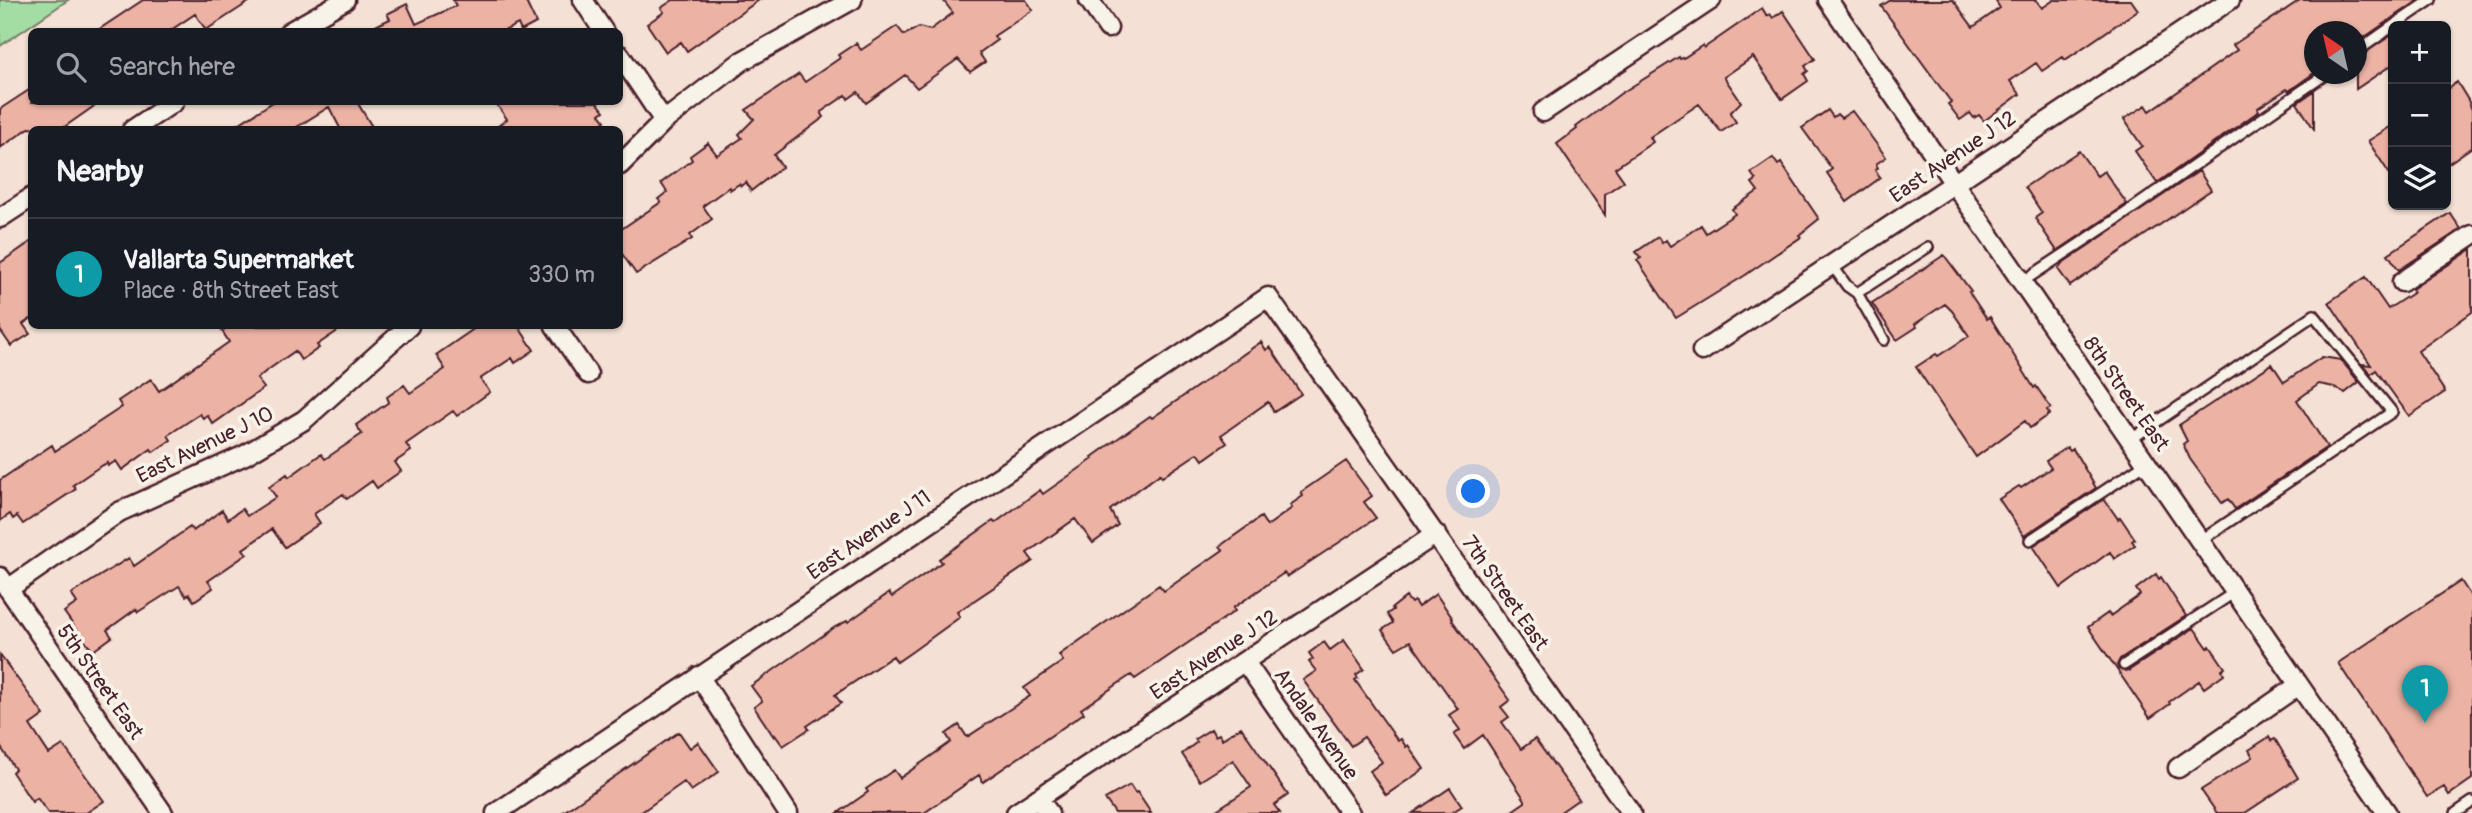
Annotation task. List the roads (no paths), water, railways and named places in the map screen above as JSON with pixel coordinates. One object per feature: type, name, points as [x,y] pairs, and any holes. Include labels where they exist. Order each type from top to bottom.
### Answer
[{"type":"street","points":[[296,28],[345,0]]},
{"type":"street","points":[[583,0],[601,28]]},
{"type":"street","points":[[623,161],[664,121],[742,61],[852,0]]},
{"type":"street","points":[[1089,0],[1108,28]]},
{"type":"street","points":[[1543,112],[1711,0]]},
{"type":"street","name":"8th Street East","points":[[1828,0],[2387,813]]},
{"type":"street","name":"East Avenue J 12","points":[[1702,351],[2230,0]]},
{"type":"street","points":[[623,60],[664,121]]},
{"type":"street","points":[[138,126],[170,105]]},
{"type":"street","points":[[0,218],[28,200]]},
{"type":"street","points":[[2402,282],[2472,235]]},
{"type":"street","name":"7th Street East","points":[[1268,297],[1631,813]]},
{"type":"street","name":"East Avenue J 11","points":[[495,813],[1268,297]]},
{"type":"street","name":"East Avenue J 10","points":[[4,583],[119,512],[245,455],[304,420],[406,329]]},
{"type":"street","points":[[557,329],[588,374]]},
{"type":"street","name":"East Avenue J 12","points":[[1016,813],[1436,534]]},
{"type":"street","name":"5th Street East","points":[[4,583],[163,813]]},
{"type":"street","name":"Andale Avenue","points":[[1245,662],[1350,813]]},
{"type":"street","points":[[699,676],[788,813]]},
{"type":"street","points":[[2178,768],[2299,685]]},
{"type":"street","points":[[1038,797],[1049,813]]},
{"type":"lane","points":[[2400,21],[2431,0]]},
{"type":"lane","points":[[2367,45],[2388,30]]},
{"type":"lane","points":[[2022,282],[2312,84]]},
{"type":"lane","points":[[1857,293],[1928,247]]},
{"type":"lane","points":[[1832,265],[1847,286],[1857,293],[1884,340]]},
{"type":"lane","points":[[2130,440],[2314,315],[2392,412],[2200,541]]},
{"type":"lane","points":[[2031,541],[2146,463]]},
{"type":"lane","points":[[2124,665],[2235,593]]},
{"type":"lane","points":[[2456,813],[2472,802]]},
{"type":"place","name":"Vallarta Supermarket","points":[[2425,723]]}]
